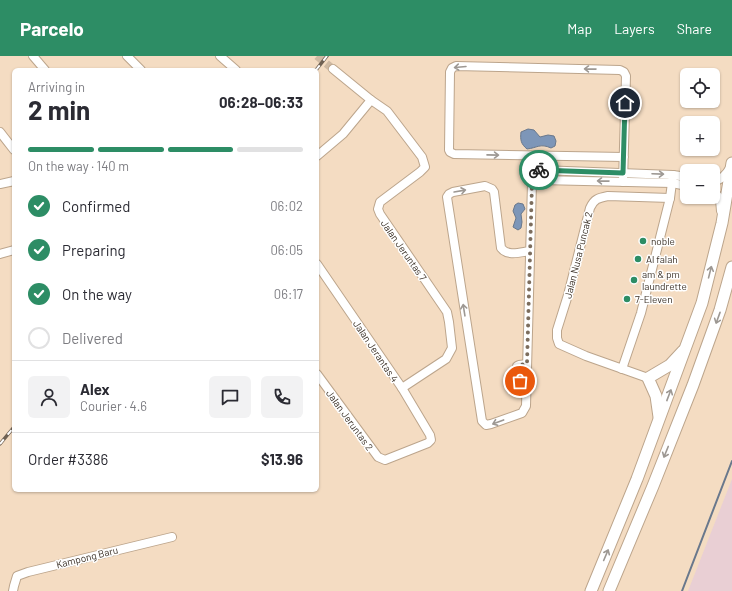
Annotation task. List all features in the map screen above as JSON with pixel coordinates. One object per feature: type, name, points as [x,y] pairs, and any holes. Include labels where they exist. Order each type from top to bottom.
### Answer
[{"type":"main road","points":[[591,591],[637,479],[702,303],[722,223],[732,164]]},
{"type":"main road","points":[[609,591],[693,385],[720,310],[732,267]]},
{"type":"main road","points":[[659,421],[656,396],[648,378],[670,365],[686,348]]},
{"type":"street","points":[[32,56],[43,68]]},
{"type":"street","points":[[127,56],[139,68]]},
{"type":"street","points":[[220,56],[234,68]]},
{"type":"street","points":[[623,177],[624,157],[626,76],[624,72],[620,70],[456,66],[452,68],[450,72],[450,152],[454,154],[624,157]]},
{"type":"street","name":"Jalan Jeruntas 7","points":[[333,69],[387,112],[422,157],[424,167],[420,172],[380,202],[378,209],[447,312],[452,348],[446,359],[402,388]]},
{"type":"street","points":[[319,152],[343,134],[371,100]]},
{"type":"street","points":[[0,132],[12,147]]},
{"type":"street","points":[[720,179],[726,175],[732,164]]},
{"type":"street","points":[[623,177],[530,182],[526,178],[526,173],[530,168],[535,168],[540,170],[623,177],[680,178]]},
{"type":"street","points":[[530,251],[508,254],[501,248],[494,192],[492,189],[485,186],[449,194],[447,197],[482,422],[486,425],[522,413],[526,406],[526,384],[518,379],[517,366],[527,364],[530,251],[536,181],[541,174],[540,170]]},
{"type":"street","points":[[672,179],[680,183]]},
{"type":"street","points":[[648,378],[622,369],[641,313],[670,198],[672,179]]},
{"type":"street","points":[[0,184],[12,181]]},
{"type":"street","name":"Jalan Nusa Puncak 2","points":[[622,369],[559,344],[557,338],[557,330],[568,295],[590,208],[592,203],[599,198],[608,196],[670,198]]},
{"type":"street","points":[[720,198],[722,223]]},
{"type":"street","points":[[0,254],[12,251]]},
{"type":"street","name":"Jalan Jerantas 4","points":[[319,267],[402,388],[430,435],[431,440]]},
{"type":"street","name":"Jalan Jeruntas 2","points":[[319,377],[378,457],[385,460],[428,443],[431,440]]},
{"type":"street","name":"Kampong Baru","points":[[14,591],[14,586],[18,576],[28,572],[172,536]]},
{"type":"shaded area","points":[[732,479],[732,591],[688,591]]},
{"type":"water","points":[[528,129],[534,130],[540,137],[548,135],[554,136],[556,141],[555,146],[551,148],[541,146],[527,149],[522,144],[521,132]]},
{"type":"water","points":[[518,203],[523,204],[525,209],[521,214],[521,228],[518,230],[513,227],[516,218],[513,211],[515,205]]},
{"type":"waterway","points":[[682,591],[732,461]]},
{"type":"tunnel","points":[[317,56],[333,69]]},
{"type":"railway","points":[[318,68],[327,56]]},
{"type":"railway","points":[[0,444],[12,429]]},
{"type":"way so far","points":[[520,381],[518,379],[517,366],[527,364],[532,183],[526,178],[526,173],[530,168],[539,170]]},
{"type":"place","name":"noble","points":[[643,241]]},
{"type":"place","name":"Al falah","points":[[638,259]]},
{"type":"place","name":"am & pm laundrette","points":[[634,280]]},
{"type":"place","name":"7-Eleven","points":[[627,299]]},
{"type":"route","points":[[539,170],[623,173],[625,103]]}]
